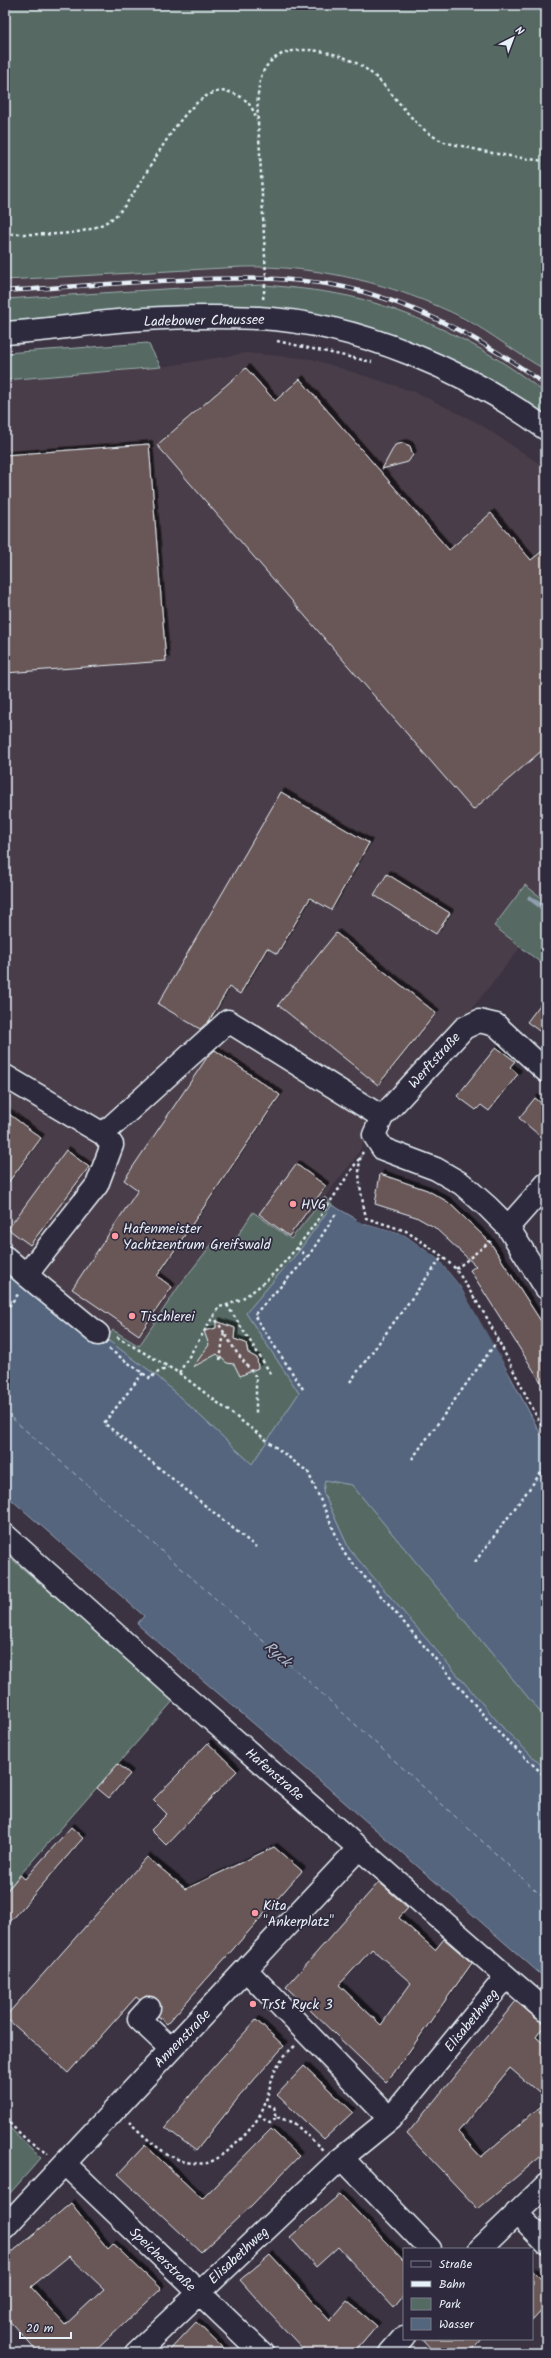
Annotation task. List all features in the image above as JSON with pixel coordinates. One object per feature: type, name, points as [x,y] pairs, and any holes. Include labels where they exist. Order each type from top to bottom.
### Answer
[{"type":"street","name":"Ladebower Chaussee","points":[[5,333],[110,322],[210,318],[260,318],[325,328],[393,347],[444,369],[494,395],[543,438]]},
{"type":"street","points":[[102,1134],[228,1021],[376,1114]]},
{"type":"street","name":"Werftstraße","points":[[508,1227],[462,1184],[436,1169],[383,1149],[374,1135],[376,1114],[464,1028],[480,1021],[496,1025],[546,1071]]},
{"type":"street","points":[[5,1076],[102,1134],[112,1145],[97,1185],[24,1282]]},
{"type":"street","points":[[346,1114],[359,1109],[376,1114]]},
{"type":"street","points":[[546,1184],[508,1227],[546,1288]]},
{"type":"street","points":[[5,1257],[24,1282],[103,1341]]},
{"type":"street","name":"Hafenstraße","points":[[5,1535],[182,1693],[546,2011]]},
{"type":"street","name":"Annenstraße","points":[[5,2227],[246,1971],[359,1848]]},
{"type":"street","points":[[246,1971],[390,2119]]},
{"type":"street","name":"Elisabethweg","points":[[136,2353],[339,2160],[390,2119],[506,1977]]},
{"type":"street","points":[[149,2008],[139,2019],[171,2049]]},
{"type":"street","points":[[339,2160],[429,2248]]},
{"type":"street","name":"Speicherstraße","points":[[65,2164],[262,2353]]},
{"type":"street","points":[[481,2248],[546,2185]]},
{"type":"street","points":[[516,2213],[546,2243]]},
{"type":"street","points":[[390,2353],[403,2338]]},
{"type":"path","points":[[265,285],[258,122],[260,81],[269,64],[284,54],[305,49],[332,53],[358,64],[378,79],[419,125],[443,141],[498,156],[546,162]]},
{"type":"path","points":[[5,234],[77,232],[95,229],[114,217],[138,190],[176,126],[193,105],[208,94],[226,90],[242,96],[252,107],[258,122]]},
{"type":"path","points":[[272,340],[377,363]]},
{"type":"path","points":[[543,438],[546,451]]},
{"type":"path","points":[[179,1373],[218,1307],[227,1305],[255,1290],[297,1248],[361,1156]]},
{"type":"path","points":[[360,1178],[366,1218],[406,1231],[456,1269],[487,1318],[546,1435]]},
{"type":"path","points":[[303,1389],[254,1315],[308,1257],[337,1212]]},
{"type":"path","points":[[456,1269],[508,1227]]},
{"type":"path","points":[[297,1248],[308,1257]]},
{"type":"path","points":[[350,1382],[442,1257]]},
{"type":"path","points":[[5,1311],[24,1282]]},
{"type":"path","points":[[227,1305],[271,1374]]},
{"type":"path","points":[[213,1315],[256,1377],[256,1413]]},
{"type":"path","points":[[220,1360],[224,1332]]},
{"type":"path","points":[[168,1368],[154,1374],[151,1379],[103,1341],[111,1334],[179,1373],[308,1472],[344,1553],[500,1734],[546,1777]]},
{"type":"path","points":[[412,1459],[498,1340]]},
{"type":"path","points":[[143,1373],[104,1424],[256,1547]]},
{"type":"path","points":[[475,1562],[546,1466]]},
{"type":"path","points":[[542,1643],[546,1638]]},
{"type":"path","points":[[115,2110],[155,2145],[186,2162],[206,2163],[238,2143],[265,2104],[275,2068],[291,2049],[310,2036]]},
{"type":"path","points":[[265,2104],[274,2107],[277,2117]]},
{"type":"path","points":[[259,2114],[265,2120],[270,2122],[277,2117]]},
{"type":"path","points":[[277,2117],[294,2123],[339,2160]]},
{"type":"path","points":[[5,2119],[28,2141],[65,2164]]},
{"type":"shaded area","points":[[266,266],[318,271],[366,281],[426,301],[500,339],[546,370],[546,394],[489,355],[419,319],[361,299],[316,290],[265,285],[181,288],[5,299],[5,280],[180,268]]},
{"type":"shaded area","points":[[246,353],[312,359],[415,392],[478,423],[546,468],[546,901],[525,885],[494,926],[520,948],[466,1016],[373,1124],[356,1157],[291,1240],[253,1213],[229,1249],[215,1240],[179,1286],[139,1346],[113,1330],[100,1347],[5,1269],[5,380],[161,367]]},
{"type":"green space","points":[[5,5],[546,5],[546,370],[474,324],[437,306],[411,295],[383,286],[328,273],[271,267],[242,267],[5,280]]},
{"type":"green space","points":[[265,285],[325,292],[361,299],[410,315],[458,337],[482,350],[526,378],[546,394],[546,420],[365,328],[328,317],[210,306],[153,308],[5,325],[5,299],[181,288]]},
{"type":"green space","points":[[148,343],[161,367],[5,380],[5,353]]},
{"type":"green space","points":[[525,885],[546,901],[546,967],[494,926]]},
{"type":"green space","points":[[325,1197],[332,1205],[299,1251],[246,1313],[299,1393],[252,1464],[157,1376],[106,1339],[113,1330],[139,1346],[179,1286],[215,1240],[229,1249],[253,1212],[291,1239]]},
{"type":"green space","points":[[325,1480],[352,1485],[546,1719],[546,1770],[504,1729],[349,1549],[323,1492]]},
{"type":"green space","points":[[5,1553],[174,1700],[5,1892]]},
{"type":"green space","points":[[5,2123],[41,2158],[5,2199]]},
{"type":"water","name":"Ryck","points":[[332,1205],[365,1224],[405,1235],[438,1259],[460,1286],[494,1345],[546,1444],[546,1719],[352,1485],[325,1480],[323,1492],[349,1549],[504,1729],[546,1770],[546,1979],[294,1758],[137,1624],[144,1616],[5,1494],[5,1269],[100,1346],[106,1339],[157,1376],[252,1464],[299,1393],[246,1313],[299,1251]]},
{"type":"pier","points":[[357,1218],[406,1233],[439,1258],[462,1285],[527,1405],[460,1286],[438,1259],[405,1235],[365,1224],[356,1220]]},
{"type":"building","points":[[246,368],[275,401],[300,379],[449,550],[491,513],[531,560],[546,548],[546,747],[473,810],[157,445]]},
{"type":"building","points":[[403,443],[410,446],[413,455],[408,462],[382,469],[395,445]]},
{"type":"building","points":[[149,444],[166,661],[5,673],[5,455]]},
{"type":"building","points":[[281,792],[369,843],[331,910],[310,898],[277,954],[267,948],[240,994],[229,987],[209,1021],[200,1029],[158,1004]]},
{"type":"building","points":[[387,874],[450,913],[436,934],[374,895]]},
{"type":"building","points":[[336,933],[436,1013],[378,1085],[278,1005]]},
{"type":"building","points":[[546,997],[546,1036],[527,1022]]},
{"type":"building","points":[[496,1047],[515,1061],[510,1067],[518,1074],[489,1111],[481,1105],[476,1110],[457,1096]]},
{"type":"building","points":[[215,1050],[280,1095],[157,1276],[172,1287],[139,1335],[72,1289],[138,1190],[124,1180],[208,1056]]},
{"type":"building","points":[[535,1098],[546,1107],[546,1141],[519,1118]]},
{"type":"building","points":[[5,1111],[41,1138],[5,1187]]},
{"type":"building","points":[[66,1150],[89,1167],[30,1245],[8,1229]]},
{"type":"building","points":[[296,1164],[326,1186],[289,1236],[259,1214]]},
{"type":"building","points":[[380,1174],[427,1190],[448,1202],[490,1242],[546,1329],[546,1390],[470,1270],[476,1266],[434,1227],[416,1217],[375,1204]]},
{"type":"building","points":[[216,1321],[235,1328],[234,1339],[246,1343],[248,1353],[257,1358],[258,1368],[240,1376],[234,1364],[227,1363],[217,1354],[193,1367],[209,1345],[204,1331],[216,1328]]},
{"type":"building","points":[[208,1743],[237,1771],[166,1845],[151,1830],[167,1814],[153,1800]]},
{"type":"building","points":[[118,1764],[130,1774],[109,1798],[97,1788]]},
{"type":"building","points":[[71,1827],[83,1838],[5,1928],[5,1893],[20,1875],[25,1879]]},
{"type":"building","points":[[274,1847],[302,1871],[167,2024],[158,2016],[161,2005],[157,1999],[146,1996],[140,2000],[136,1997],[68,2073],[5,2017],[147,1857],[186,1889]]},
{"type":"building","points":[[379,1882],[408,1908],[399,1918],[435,1950],[444,1939],[472,1963],[393,2074],[385,2082],[286,1987]],"holes":[[[372,1949],[411,1983],[381,2025],[339,1985]]]},
{"type":"building","points":[[516,2001],[538,2020],[546,2023],[536,2037],[546,2046],[546,2099],[510,2068],[458,2132],[481,2157],[546,2102],[546,2152],[478,2209],[407,2134]]},
{"type":"building","points":[[256,2020],[284,2046],[239,2097],[196,2151],[165,2127],[209,2072]]},
{"type":"building","points":[[304,2066],[353,2112],[324,2139],[277,2095]]},
{"type":"building","points":[[271,2129],[299,2156],[252,2205],[201,2252],[118,2174],[145,2145],[202,2199]]},
{"type":"building","points":[[340,2194],[403,2260],[403,2296],[394,2308],[338,2247],[316,2267],[290,2237]]},
{"type":"building","points":[[71,2203],[108,2249],[113,2244],[161,2289],[93,2353],[38,2353],[5,2316],[5,2258]],"holes":[[[69,2256],[104,2289],[65,2325],[31,2287]]]},
{"type":"building","points":[[270,2255],[330,2321],[347,2301],[377,2326],[354,2353],[307,2353],[240,2280]]},
{"type":"building","points":[[533,2271],[546,2284],[546,2306],[533,2320]]},
{"type":"building","points":[[196,2322],[228,2353],[167,2353]]},
{"type":"building","points":[[423,2340],[481,2340],[470,2353],[435,2353]]},
{"type":"waterway","points":[[530,898],[546,910]]},
{"type":"ferry route","points":[[5,1412],[306,1679],[546,1900]]},
{"type":"railway","points":[[5,291],[129,283],[244,278],[305,281],[344,287],[389,300],[459,330],[503,356],[546,385]]},
{"type":"place","name":"HVG","points":[[293,1204]]},
{"type":"place","name":"Hafenmeister Yachtzentrum Greifswald","points":[[115,1236]]},
{"type":"place","name":"Tischlerei","points":[[132,1316]]},
{"type":"place","name":"Kita \"Ankerplatz\"","points":[[255,1913]]},
{"type":"place","name":"TrSt Ryck 3","points":[[253,2004]]}]
